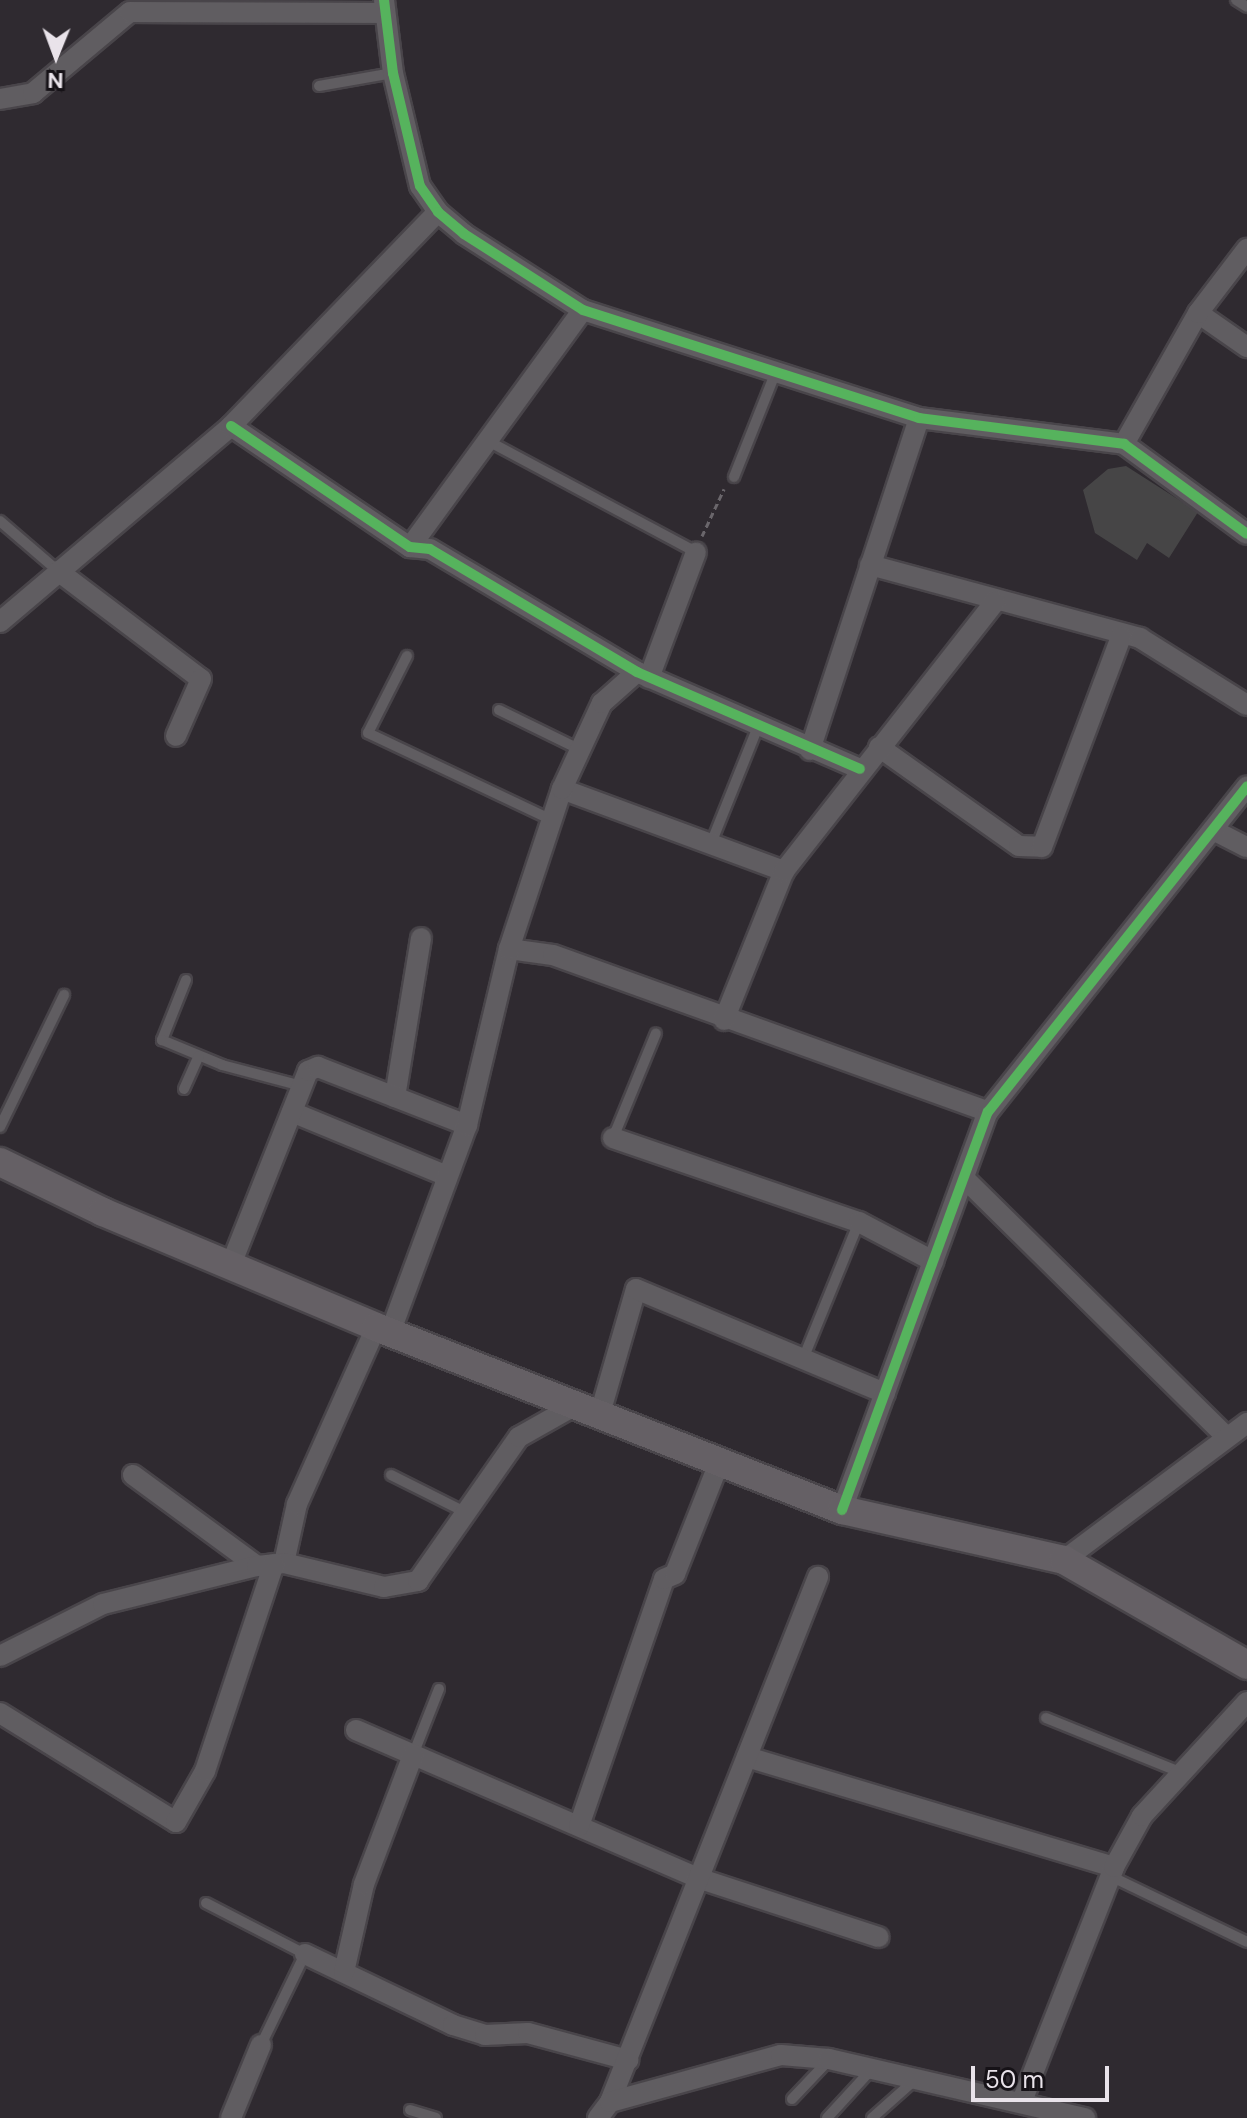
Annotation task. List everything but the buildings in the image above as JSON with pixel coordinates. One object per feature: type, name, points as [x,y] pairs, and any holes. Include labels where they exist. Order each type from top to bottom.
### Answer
[{"type":"main road","points":[[0,1162],[230,1267],[586,1412],[842,1510],[1064,1560],[1247,1665]]},
{"type":"street","points":[[0,99],[33,93],[109,25],[130,12],[158,4],[384,6],[409,153],[438,212],[583,310],[919,418],[1124,444],[1247,534]]},
{"type":"street","points":[[0,622],[231,426],[438,212]]},
{"type":"street","points":[[1124,444],[1198,313],[1247,249]]},
{"type":"street","points":[[410,547],[583,310]]},
{"type":"street","points":[[1198,313],[1247,347]]},
{"type":"street","points":[[810,750],[919,418]]},
{"type":"street","points":[[231,426],[410,547],[430,549],[643,675],[757,729],[860,769]]},
{"type":"street","points":[[0,1713],[176,1822],[205,1771],[272,1564],[297,1504],[383,1330],[467,1125],[509,949],[562,789],[602,703],[643,675],[696,552]]},
{"type":"street","points":[[870,565],[1164,648],[1247,705]]},
{"type":"street","points":[[58,571],[201,679],[176,736]]},
{"type":"street","points":[[724,1020],[784,871],[860,769],[995,602]]},
{"type":"street","points":[[879,747],[1033,851],[1050,837],[1121,637]]},
{"type":"street","points":[[842,1510],[988,1112],[1247,786]]},
{"type":"street","points":[[562,789],[712,841],[784,871]]},
{"type":"street","points":[[1213,830],[1247,847]]},
{"type":"street","points":[[395,1097],[421,938]]},
{"type":"street","points":[[509,949],[553,955],[724,1020],[988,1112]]},
{"type":"street","points":[[230,1267],[308,1071],[318,1067],[467,1125]]},
{"type":"street","points":[[292,1112],[445,1175]]},
{"type":"street","points":[[613,1138],[859,1222],[933,1261]]},
{"type":"street","points":[[964,1178],[1226,1436]]},
{"type":"street","points":[[133,1475],[272,1564],[402,1587],[418,1581],[519,1437],[586,1412],[636,1289],[885,1393]]},
{"type":"street","points":[[1064,1560],[1247,1423]]},
{"type":"street","points":[[579,1826],[664,1579],[675,1574],[719,1463]]},
{"type":"street","points":[[0,1656],[103,1604],[272,1564]]},
{"type":"street","points":[[604,2110],[628,2060],[818,1577]]},
{"type":"street","points":[[1022,2101],[1112,1871],[1142,1816],[1247,1702]]},
{"type":"street","points":[[356,1730],[698,1878],[879,1937]]},
{"type":"street","points":[[344,1972],[364,1884],[413,1755]]},
{"type":"street","points":[[747,1757],[1112,1871]]},
{"type":"street","points":[[305,1954],[485,2035],[528,2033],[628,2060]]},
{"type":"street","points":[[231,2118],[261,2045]]},
{"type":"street","points":[[604,2110],[738,2062],[781,2055],[829,2059],[1022,2101],[1085,2118]]},
{"type":"lane","points":[[1236,0],[1247,7]]},
{"type":"lane","points":[[319,86],[393,73]]},
{"type":"lane","points":[[734,477],[775,374]]},
{"type":"lane","points":[[488,441],[696,552]]},
{"type":"lane","points":[[0,521],[58,571]]},
{"type":"lane","points":[[407,656],[368,733],[552,820]]},
{"type":"lane","points":[[499,710],[581,750]]},
{"type":"lane","points":[[712,841],[757,729]]},
{"type":"lane","points":[[186,980],[162,1040],[199,1056],[302,1086]]},
{"type":"lane","points":[[0,1127],[64,995]]},
{"type":"lane","points":[[613,1138],[656,1033]]},
{"type":"lane","points":[[184,1089],[199,1056]]},
{"type":"lane","points":[[803,1359],[859,1222]]},
{"type":"lane","points":[[391,1475],[465,1512]]},
{"type":"lane","points":[[413,1755],[439,1689]]},
{"type":"lane","points":[[1046,1718],[1182,1773]]},
{"type":"lane","points":[[1112,1871],[1247,1942]]},
{"type":"lane","points":[[206,1903],[305,1954],[261,2045]]},
{"type":"lane","points":[[792,2099],[829,2059]]},
{"type":"lane","points":[[827,2118],[872,2069]]},
{"type":"lane","points":[[872,2118],[917,2078]]},
{"type":"lane","points":[[410,2110],[436,2118]]},
{"type":"path","points":[[696,552],[734,477]]},
{"type":"cycle path","points":[[384,0],[393,73],[420,186],[438,212],[464,234],[583,310],[919,418],[1124,444],[1247,534]]},
{"type":"cycle path","points":[[231,426],[410,547],[430,549],[637,672],[860,769]]},
{"type":"cycle path","points":[[842,1510],[988,1112],[1247,786]]}]
